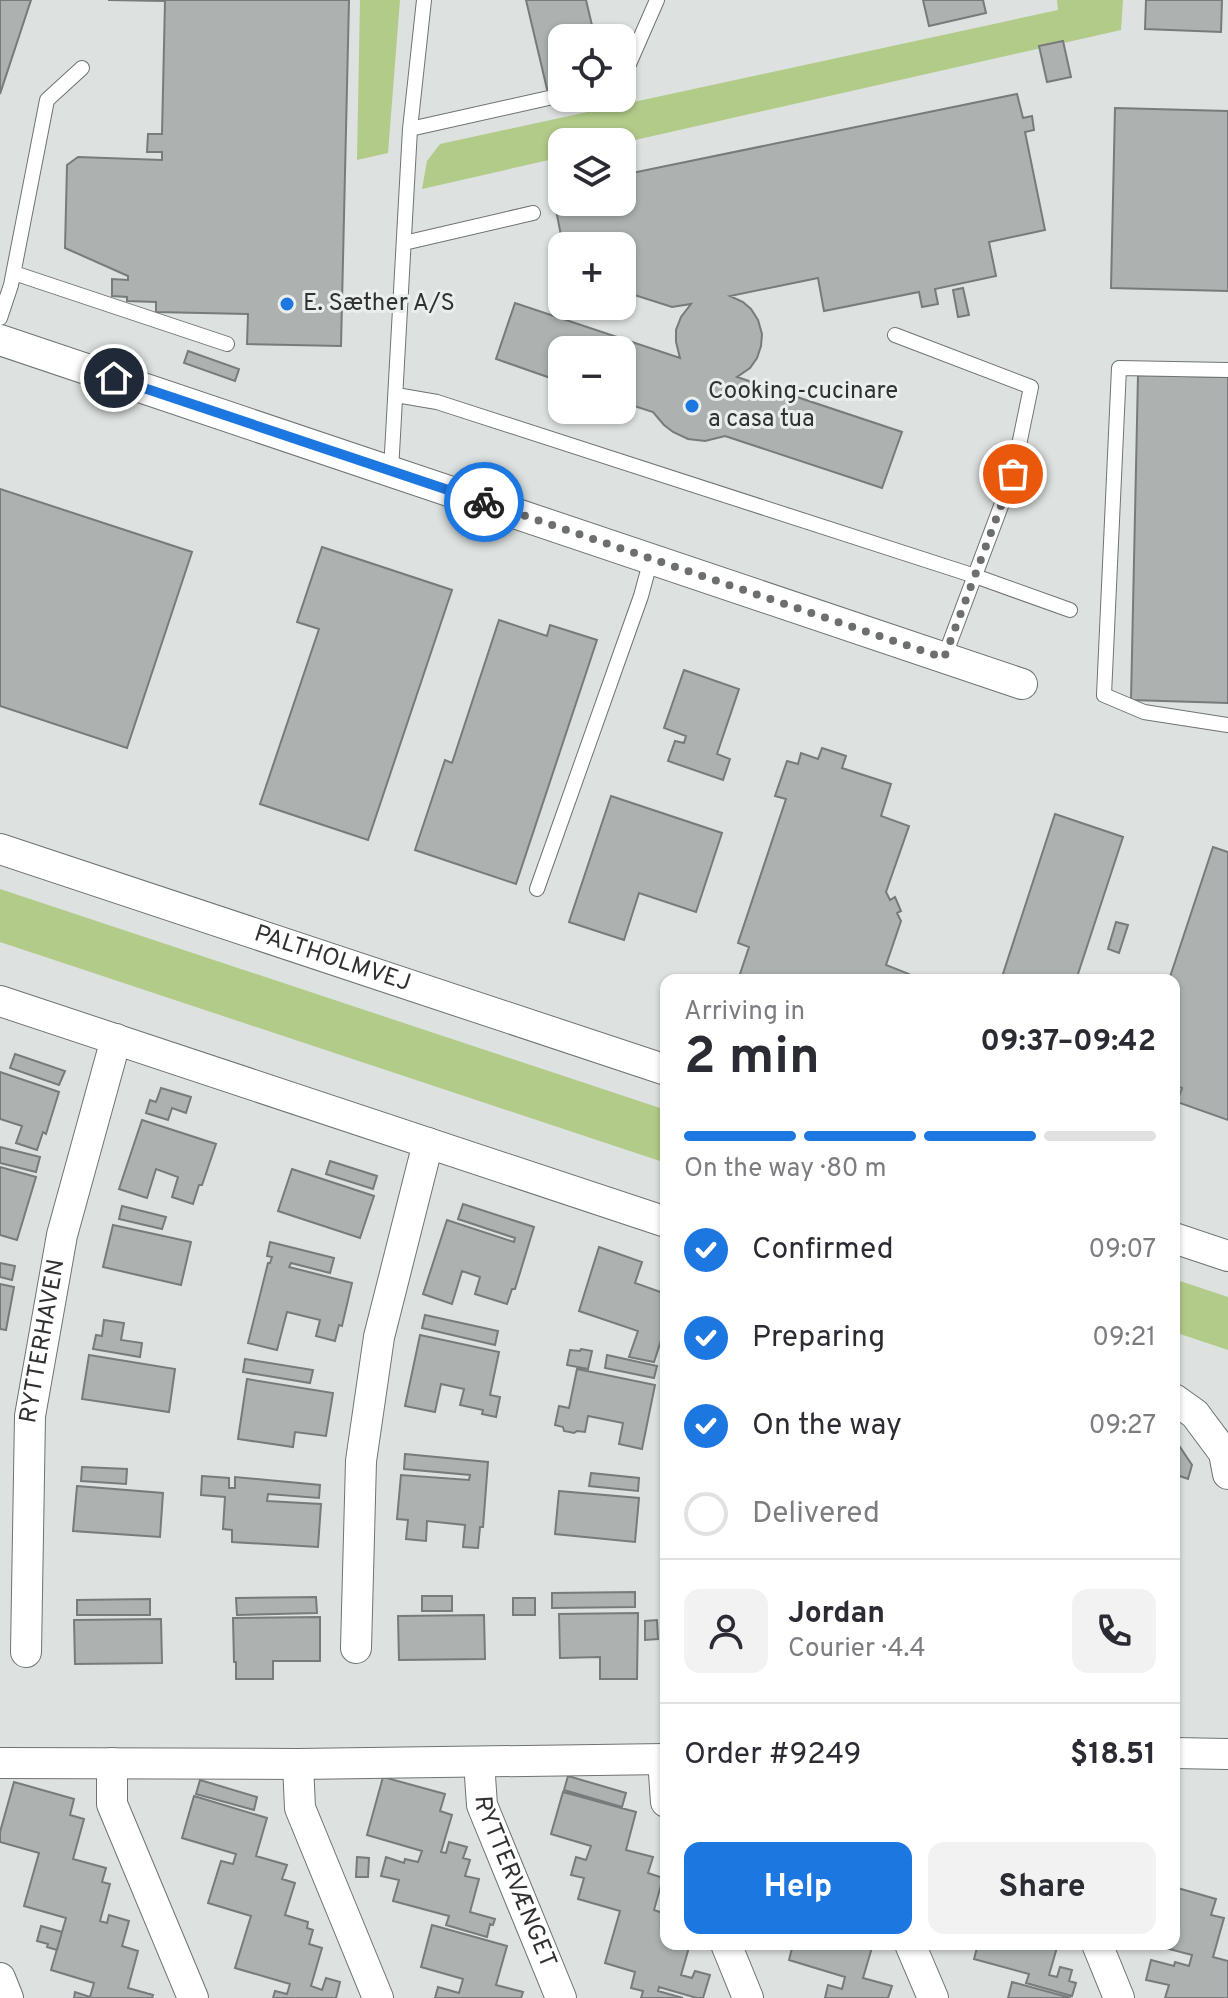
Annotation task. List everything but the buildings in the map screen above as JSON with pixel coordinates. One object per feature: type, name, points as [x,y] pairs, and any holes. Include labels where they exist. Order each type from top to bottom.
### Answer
[{"type":"street","points":[[0,340],[1022,684]]},
{"type":"street","name":"PALTHOLMVEJ","points":[[0,849],[660,1068]]},
{"type":"street","points":[[0,1001],[660,1220]]},
{"type":"street","name":"RYTTERHAVEN","points":[[26,1652],[30,1416],[62,1235],[116,1039]]},
{"type":"street","points":[[356,1648],[361,1461],[379,1337],[428,1143]]},
{"type":"street","points":[[1180,1240],[1228,1256]]},
{"type":"street","points":[[1180,1403],[1195,1414],[1224,1453],[1228,1474]]},
{"type":"street","points":[[1180,1753],[1228,1754]]},
{"type":"street","name":"RYTTERVÆNGET","points":[[0,1763],[298,1764],[660,1759]]},
{"type":"street","name":"RYTTERVÆNGET","points":[[479,1762],[482,1805],[561,1998]]},
{"type":"street","points":[[112,1763],[112,1804],[193,1998]]},
{"type":"street","points":[[298,1764],[300,1808],[378,1998]]},
{"type":"street","points":[[728,1950],[748,1998]]},
{"type":"street","points":[[913,1950],[933,1998]]},
{"type":"street","points":[[1099,1950],[1119,1998]]},
{"type":"street","points":[[0,1978],[8,1998]]},
{"type":"lane","points":[[391,471],[410,129],[424,0]]},
{"type":"lane","points":[[636,48],[657,0]]},
{"type":"lane","points":[[0,318],[14,273],[47,100],[82,68]]},
{"type":"lane","points":[[410,129],[548,98]]},
{"type":"lane","points":[[404,243],[533,213]]},
{"type":"lane","points":[[14,273],[227,344]]},
{"type":"lane","points":[[895,335],[1031,387],[1013,474],[944,658]]},
{"type":"lane","points":[[1228,370],[1119,368],[1104,695],[1144,712],[1228,725]]},
{"type":"lane","points":[[396,395],[437,402],[975,576],[1070,610]]},
{"type":"lane","points":[[537,889],[637,608],[651,559]]},
{"type":"green space","points":[[360,0],[400,0],[388,153],[357,160]]},
{"type":"green space","points":[[1057,0],[1123,0],[1121,30],[636,140],[636,128],[548,128],[548,160],[422,189],[427,161],[440,144],[588,112],[636,112],[636,102],[1058,10]]},
{"type":"green space","points":[[0,889],[660,1108],[660,1161],[0,942]]},
{"type":"green space","points":[[1180,1281],[1228,1297],[1228,1350],[1180,1334]]},
{"type":"way so far","points":[[484,502],[944,658],[1013,474]]},
{"type":"place","name":"E. Sæther A/S","points":[[287,304]]},
{"type":"place","name":"Cooking-cucinare a casa tua","points":[[692,406]]},
{"type":"route","points":[[114,378],[484,502]]}]
